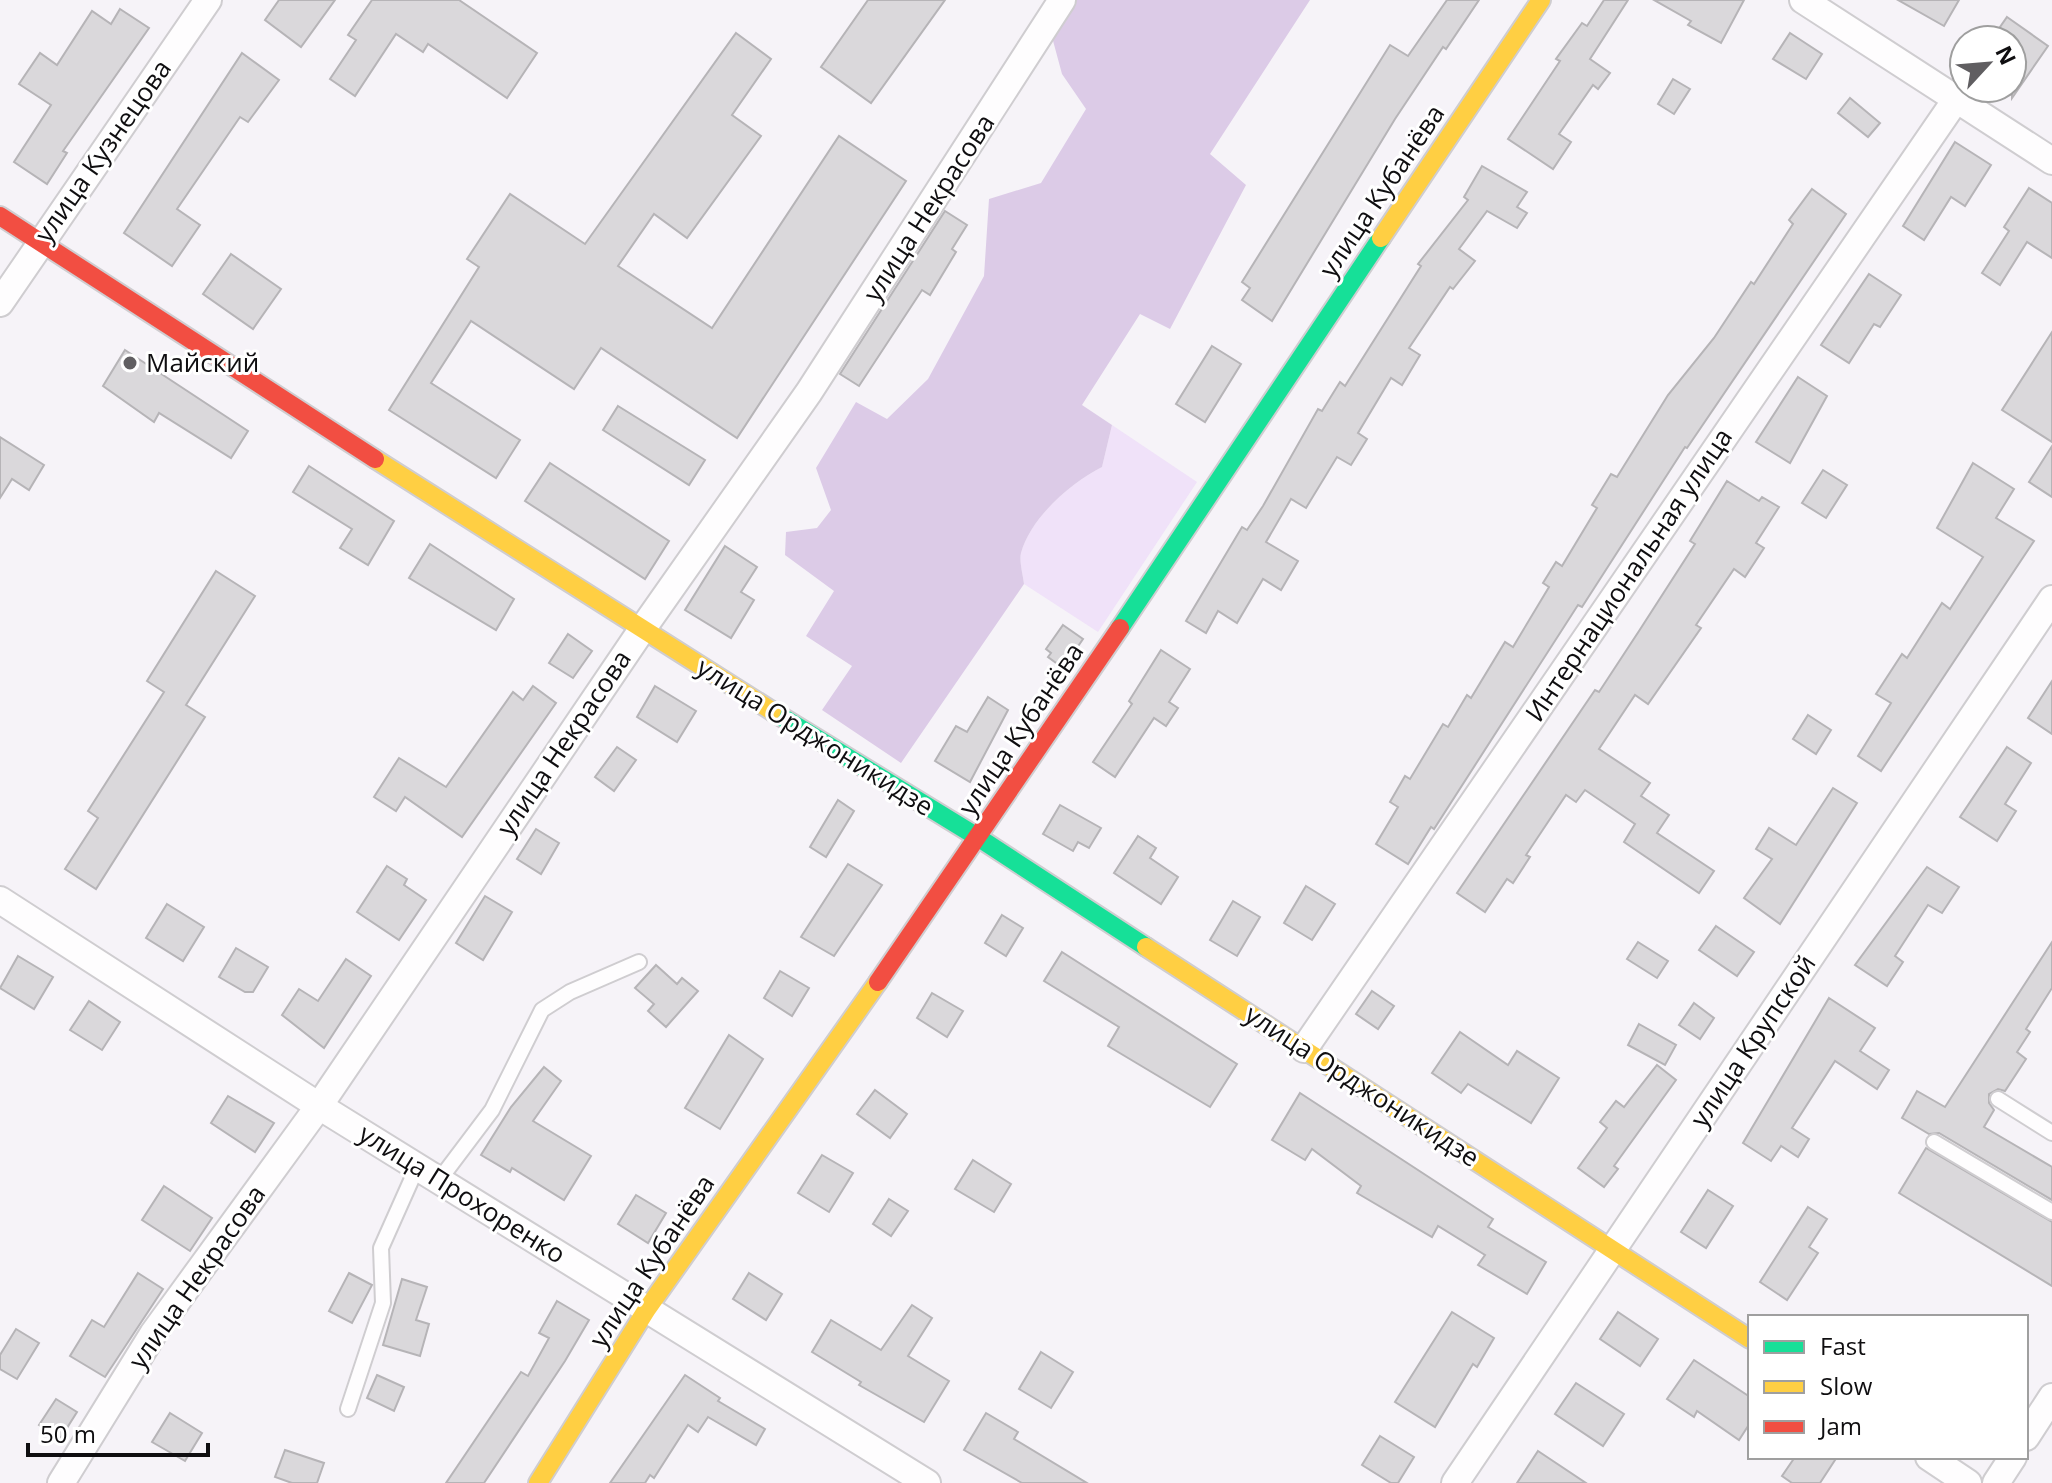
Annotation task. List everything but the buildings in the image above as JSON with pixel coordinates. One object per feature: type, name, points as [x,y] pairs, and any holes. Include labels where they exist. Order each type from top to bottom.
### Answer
[{"type":"street","name":"улица Кузнецова","points":[[0,303],[208,0]]},
{"type":"street","name":"улица Некрасова","points":[[61,1483],[153,1334],[319,1106],[641,631],[809,392],[1062,0]]},
{"type":"street","name":"улица Кубанёва","points":[[538,1483],[647,1309],[979,838],[1541,0]]},
{"type":"street","points":[[1803,0],[1948,96]]},
{"type":"street","name":"Интернациональная улица","points":[[1304,1049],[1953,104]]},
{"type":"street","points":[[1960,104],[2052,161]]},
{"type":"street","name":"улица Орджоникидзе","points":[[0,216],[641,631],[979,838],[1748,1338]]},
{"type":"street","name":"улица Крупской","points":[[1455,1483],[2052,599]]},
{"type":"street","name":"улица Прохоренко","points":[[0,900],[319,1106],[927,1483]]},
{"type":"street","points":[[2028,1434],[2052,1397]]},
{"type":"street","points":[[1932,1459],[1968,1483]]},
{"type":"street","points":[[1996,1483],[2012,1459]]},
{"type":"lane","points":[[348,1409],[383,1303],[381,1248],[429,1172],[492,1110],[542,1010],[570,992],[639,962]]},
{"type":"lane","points":[[1998,1099],[2052,1133]]},
{"type":"lane","points":[[1934,1142],[2052,1212]]},
{"type":"shaded area","points":[[1076,0],[1310,0],[1210,154],[1246,185],[1170,329],[1140,314],[1082,405],[1112,425],[1102,467],[1065,492],[1034,527],[1021,553],[1024,584],[901,763],[822,710],[852,666],[806,636],[834,591],[785,555],[786,532],[817,528],[831,510],[816,468],[856,402],[887,419],[928,379],[984,276],[989,199],[1041,183],[1086,109],[1062,74],[1052,37]]},
{"type":"shaded area","points":[[1112,425],[1197,482],[1098,632],[1024,584],[1021,556],[1026,540],[1043,514],[1065,492],[1102,467]]},
{"type":"traffic: fast","points":[[1120,628],[1381,238]]},
{"type":"traffic: fast","points":[[772,711],[979,838],[1146,947]]},
{"type":"traffic: slow","points":[[1381,238],[1541,0]]},
{"type":"traffic: slow","points":[[375,459],[772,711]]},
{"type":"traffic: slow","points":[[1146,947],[1748,1338]]},
{"type":"traffic: slow","points":[[538,1483],[647,1309],[878,982]]},
{"type":"traffic: jam","points":[[0,216],[375,459]]},
{"type":"traffic: jam","points":[[878,982],[1120,628]]},
{"type":"place","name":"Майский","points":[[130,363]]}]
